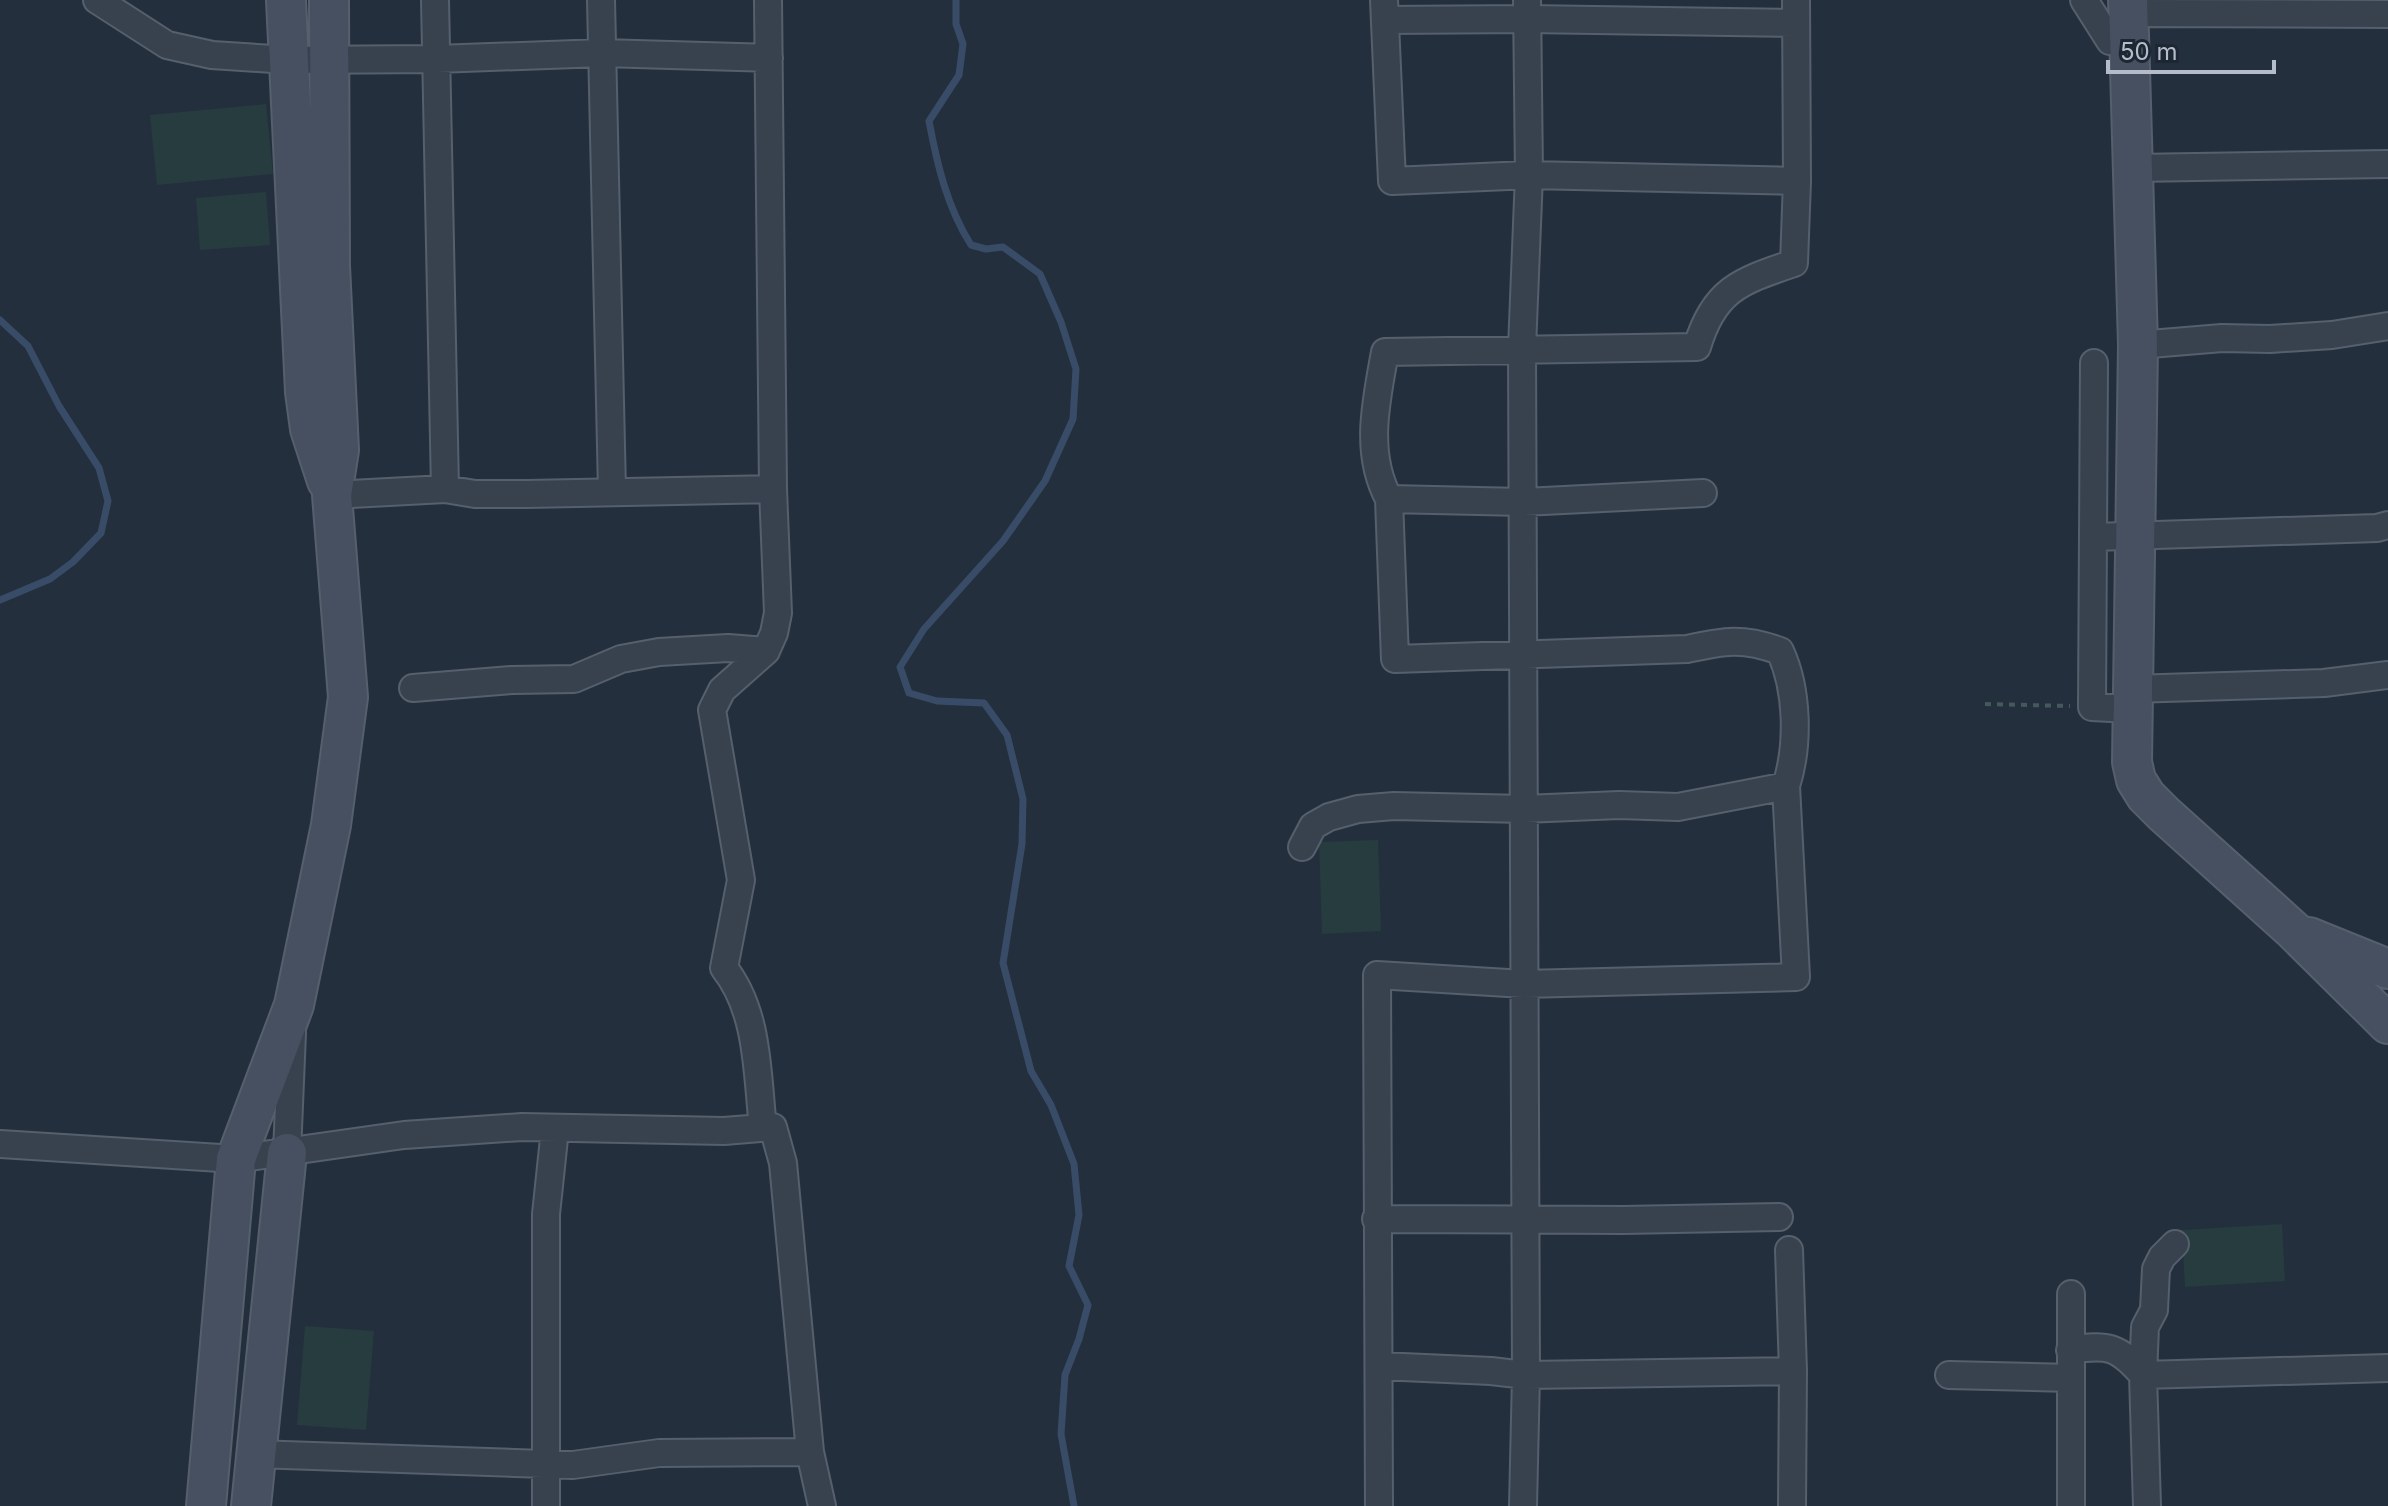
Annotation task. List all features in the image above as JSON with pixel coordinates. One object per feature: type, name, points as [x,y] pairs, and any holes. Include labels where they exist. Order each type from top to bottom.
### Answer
[{"type":"street","points":[[97,0],[167,45],[212,55],[330,61],[602,53],[769,58]]},
{"type":"street","points":[[286,0],[305,392],[310,429],[332,495]]},
{"type":"street","points":[[251,1506],[287,1153],[294,1005],[331,825],[348,697],[332,495],[339,450],[330,266],[329,0]]},
{"type":"street","points":[[435,0],[445,489]]},
{"type":"street","points":[[601,0],[612,491]]},
{"type":"street","points":[[763,1128],[757,1059],[744,1000],[737,983],[724,968],[741,880],[712,710],[722,690],[766,651],[778,613],[773,489],[768,0]]},
{"type":"street","points":[[2084,0],[2110,41],[2128,18]]},
{"type":"street","points":[[1523,1506],[1526,1375],[1522,348],[1529,175],[1527,9]]},
{"type":"street","points":[[1379,1506],[1377,975],[1524,984],[1796,977],[1786,786],[1793,764],[1794,738],[1787,666],[1780,651],[1761,644],[1728,640],[1687,649],[1395,659],[1389,499],[1380,482],[1373,454],[1375,408],[1385,352],[1697,347],[1702,329],[1728,291],[1743,281],[1794,263],[1797,181],[1796,11],[1384,10],[1392,181],[1529,175],[1797,181]]},
{"type":"street","points":[[2128,18],[2388,14]]},
{"type":"street","points":[[2128,18],[2138,345],[2131,699],[2132,762],[2136,780],[2146,796],[2294,931],[2388,1024]]},
{"type":"street","points":[[2134,168],[2388,164]]},
{"type":"street","points":[[2138,345],[2222,338],[2332,335],[2388,326]]},
{"type":"street","points":[[2094,363],[2092,707],[2131,699],[2388,675]]},
{"type":"street","points":[[332,495],[445,489],[475,494],[773,489]]},
{"type":"street","points":[[1389,499],[1523,502],[1703,493]]},
{"type":"street","points":[[2094,537],[2377,528],[2388,525]]},
{"type":"street","points":[[413,688],[512,680],[574,679],[621,659],[659,652],[728,648],[766,651]]},
{"type":"street","points":[[1302,847],[1313,826],[1329,817],[1358,809],[1435,806],[1524,809],[1619,805],[1678,807],[1786,786]]},
{"type":"street","points":[[2294,931],[2388,969]]},
{"type":"street","points":[[206,1506],[236,1159],[294,1005]]},
{"type":"street","points":[[0,1144],[236,1159],[404,1135],[522,1127],[724,1131],[773,1127],[783,1163],[810,1452],[822,1506]]},
{"type":"street","points":[[546,1506],[546,1214],[555,1129]]},
{"type":"street","points":[[1376,1219],[1779,1217]]},
{"type":"street","points":[[2147,1506],[2143,1375],[2145,1327],[2154,1310],[2156,1269],[2162,1257],[2175,1244]]},
{"type":"street","points":[[1789,1250],[1793,1371],[1792,1506]]},
{"type":"street","points":[[2071,1294],[2071,1506]]},
{"type":"street","points":[[2070,1350],[2094,1346],[2114,1348],[2128,1357],[2143,1375]]},
{"type":"street","points":[[1380,1366],[1526,1375],[1793,1371]]},
{"type":"street","points":[[2143,1375],[2388,1368]]},
{"type":"street","points":[[1949,1375],[2070,1378]]},
{"type":"street","points":[[255,1454],[573,1465],[659,1453],[810,1452]]},
{"type":"path","points":[[1985,704],[2092,707]]},
{"type":"green space","points":[[266,104],[273,174],[157,185],[150,115]]},
{"type":"green space","points":[[266,192],[270,245],[200,250],[196,198]]},
{"type":"green space","points":[[1378,840],[1381,931],[1322,934],[1319,842]]},
{"type":"green space","points":[[2282,1224],[2285,1281],[2185,1287],[2182,1230]]},
{"type":"green space","points":[[305,1326],[374,1331],[366,1430],[297,1425]]},
{"type":"waterway","points":[[956,0],[956,24],[963,44],[959,75],[929,121],[939,169],[955,216],[971,245],[986,249],[1003,247],[1040,274],[1061,322],[1076,369],[1073,419],[1045,481],[1003,541],[924,629],[900,667],[909,693],[937,701],[984,703],[1007,735],[1023,799],[1022,844],[1003,963],[1031,1071],[1051,1105],[1074,1164],[1079,1215],[1069,1266],[1088,1305],[1065,1375],[1061,1434],[1074,1506]]},
{"type":"waterway","points":[[0,320],[28,346],[59,406],[99,468],[108,501],[101,533],[73,562],[50,579],[0,600]]}]
